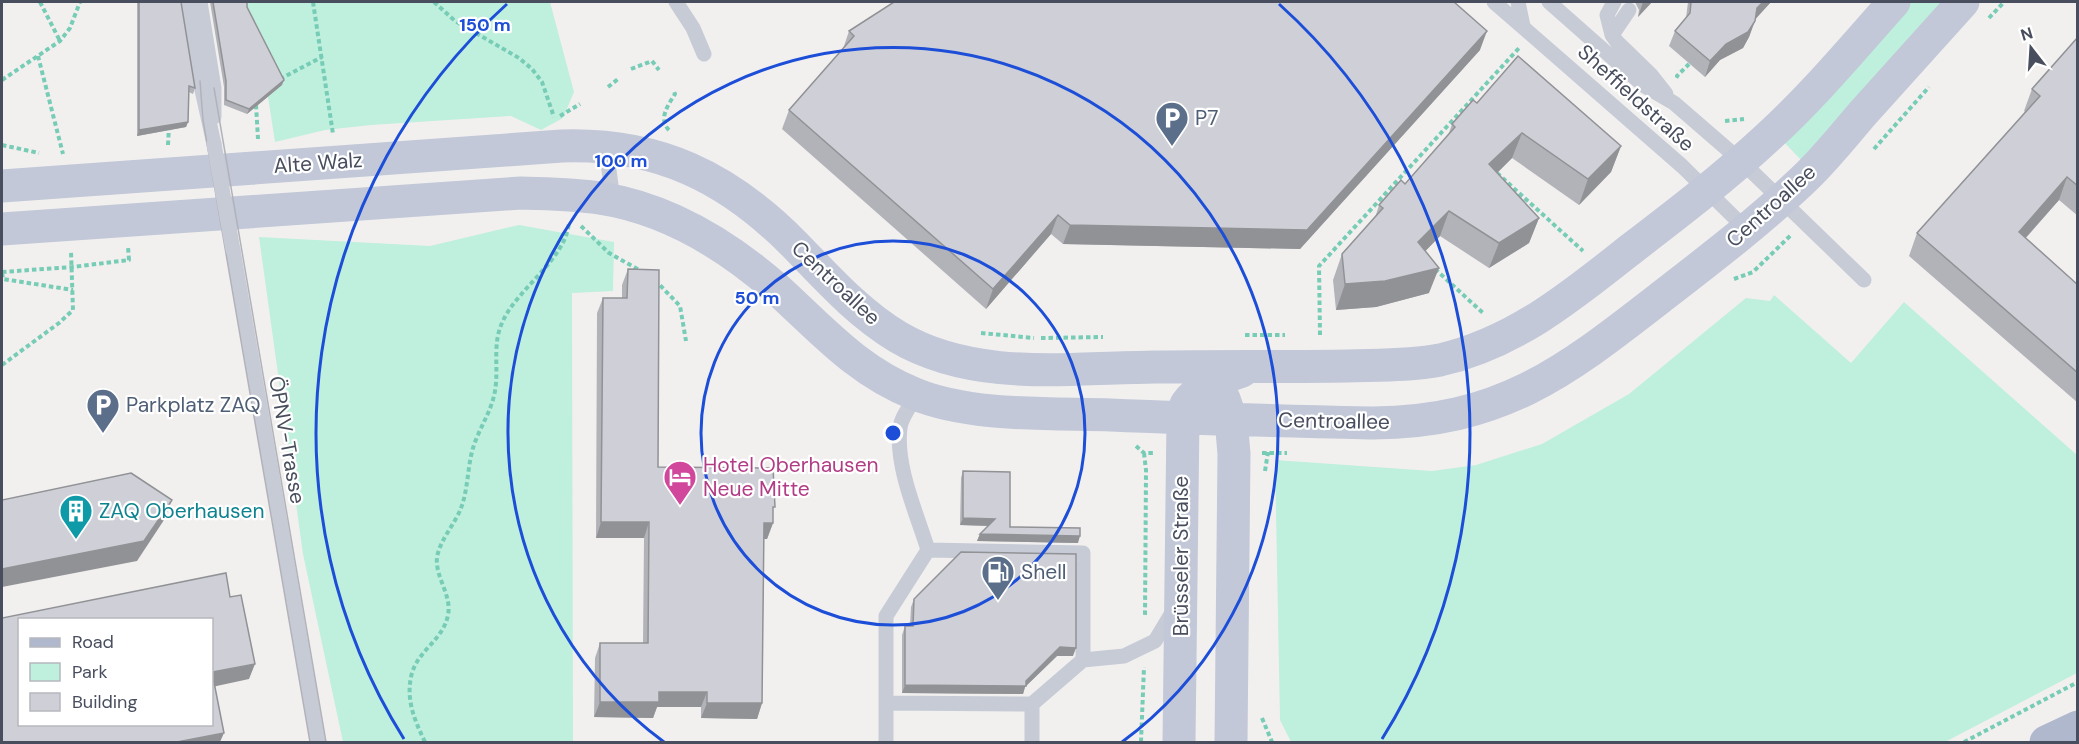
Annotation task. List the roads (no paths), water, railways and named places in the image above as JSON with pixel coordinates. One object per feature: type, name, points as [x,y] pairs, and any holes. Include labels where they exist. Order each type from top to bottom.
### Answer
[{"type":"main road","points":[[2046,742],[2078,727]]},
{"type":"street","name":"Centroallee","points":[[621,149],[663,158],[693,170],[742,198],[790,240],[868,316],[905,341],[945,358],[988,366],[1200,375],[1253,367],[1410,364],[1439,360],[1486,345],[1525,327],[1554,308],[1742,161],[1802,105],[1894,2]]},
{"type":"street","name":"Centroallee","points":[[613,200],[688,226],[722,247],[776,289],[856,362],[887,381],[917,395],[943,403],[979,409],[1039,413],[1373,423],[1423,421],[1477,409],[1512,397],[1547,380],[1596,348],[1747,230],[1808,176],[1963,2]]},
{"type":"street","name":"Alte Walz","points":[[2,186],[562,146],[621,149]]},
{"type":"street","name":"Alte Walz","points":[[2,230],[521,193],[568,194],[613,200]]},
{"type":"street","name":"Brüsseler Straße","points":[[1179,742],[1183,418],[1185,405],[1195,395],[1200,375]]},
{"type":"street","points":[[1200,375],[1221,393],[1231,419],[1234,454],[1232,742]]},
{"type":"lane","points":[[188,2],[200,81],[214,144]]},
{"type":"lane","points":[[200,2],[214,88],[214,144]]},
{"type":"lane","points":[[676,2],[693,28],[704,54]]},
{"type":"lane","name":"Sheffieldstraße","points":[[1494,2],[1677,162],[1747,230]]},
{"type":"lane","points":[[1518,2],[1528,30]]},
{"type":"lane","name":"Sheffieldstraße","points":[[1549,2],[1643,85],[1674,103]]},
{"type":"lane","name":"Sheffieldstraße","points":[[1614,2],[1607,15],[1612,35],[1651,75],[1674,103],[1742,161],[1864,280]]},
{"type":"lane","points":[[1612,35],[1629,10]]},
{"type":"lane","name":"ÖPNV-Trasse","points":[[214,144],[318,742]]},
{"type":"lane","points":[[613,200],[621,149]]},
{"type":"lane","points":[[886,742],[886,616],[928,550],[905,476],[900,450],[900,426],[917,395]]},
{"type":"lane","points":[[928,550],[1083,553],[1083,660]]},
{"type":"lane","points":[[886,704],[1032,704],[1083,660],[1124,656],[1155,641],[1181,598]]},
{"type":"lane","points":[[1032,704],[1032,742]]},
{"type":"tram line","points":[[200,81],[203,120],[310,742]]},
{"type":"tram line","points":[[214,88],[326,742]]},
{"type":"place","name":"P7","points":[[1172,147]]},
{"type":"place","name":"Parkplatz ZAQ","points":[[103,434]]},
{"type":"place","name":"Hotel Oberhausen Neue Mitte","points":[[680,506]]},
{"type":"place","name":"ZAQ Oberhausen","points":[[76,540]]},
{"type":"place","name":"Shell","points":[[998,601]]}]
